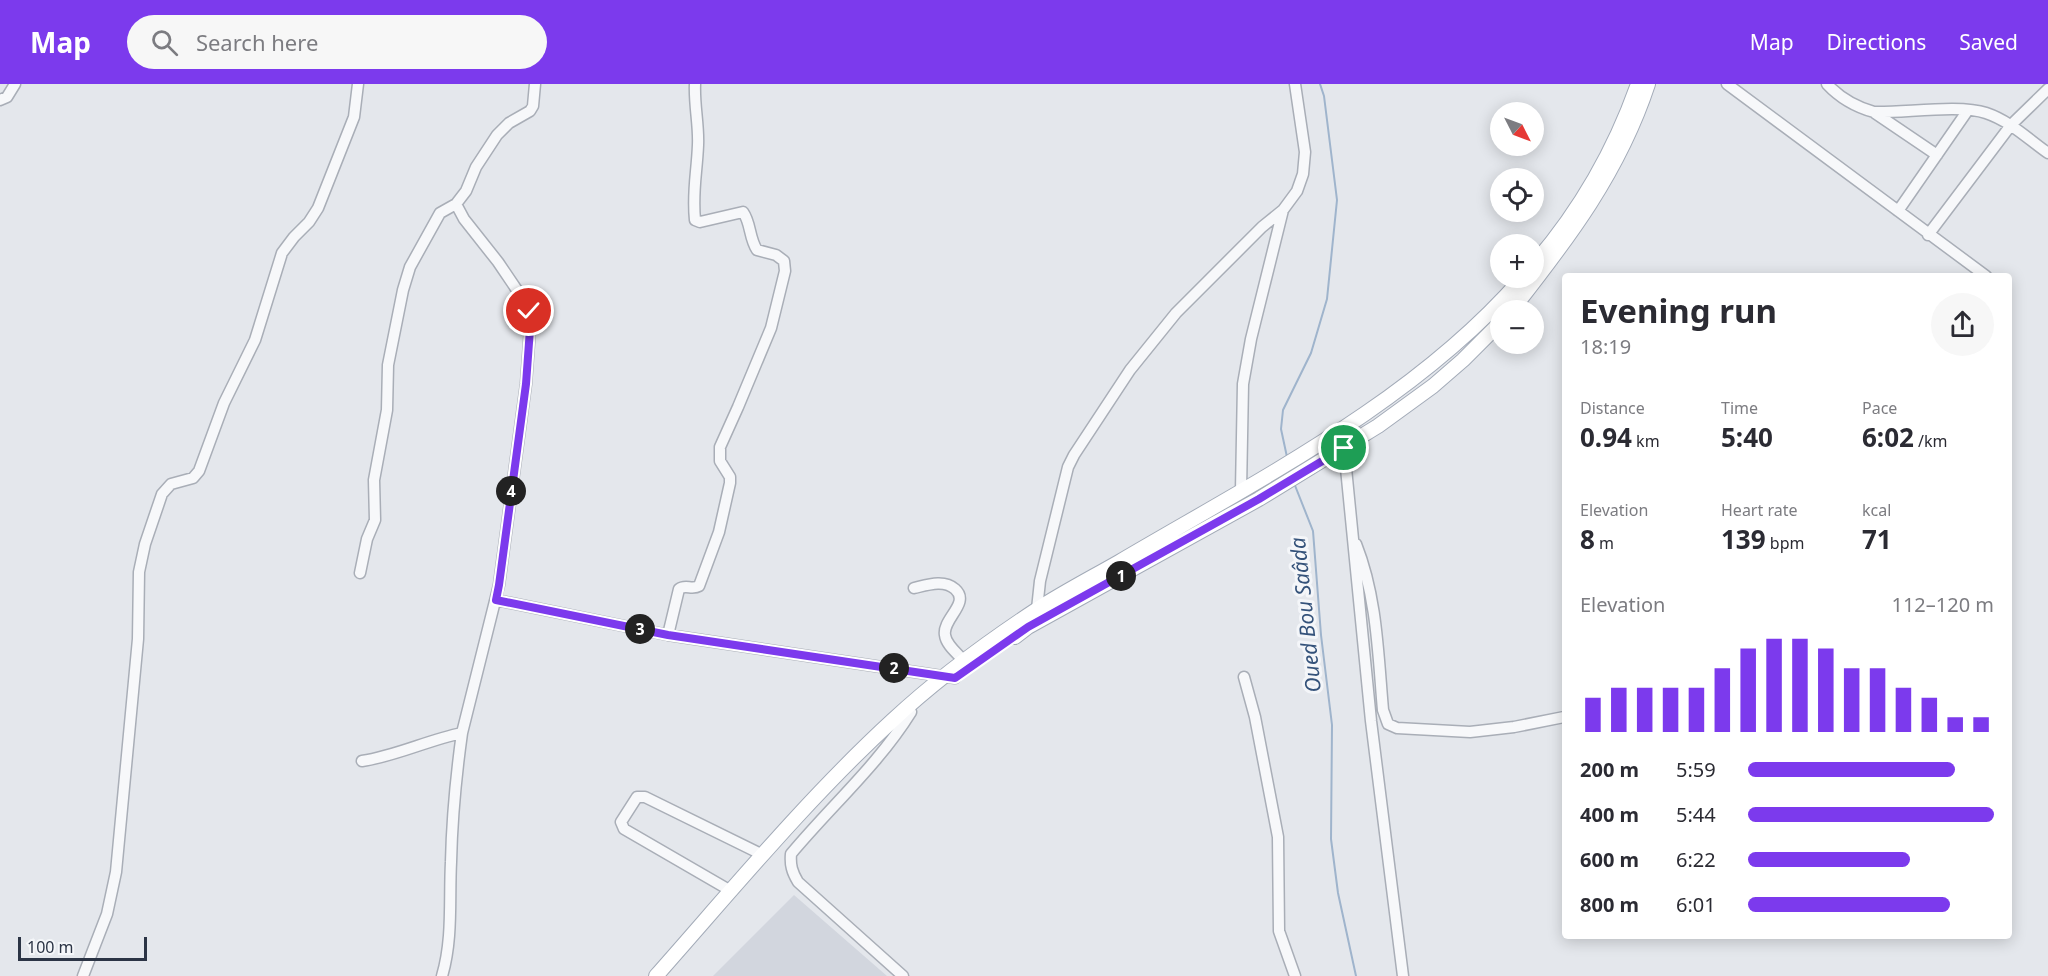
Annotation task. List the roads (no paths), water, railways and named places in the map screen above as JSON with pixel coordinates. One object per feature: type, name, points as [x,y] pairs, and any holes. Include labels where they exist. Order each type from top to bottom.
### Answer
[{"type":"main road","points":[[1544,252],[1566,226],[1610,152],[1638,84]]},
{"type":"main road","points":[[1520,300],[1575,229],[1618,159],[1648,84]]},
{"type":"main road","points":[[666,976],[772,855],[862,759],[950,677],[964,661],[1037,609],[1316,445],[1396,390],[1447,351],[1513,288]]},
{"type":"main road","points":[[656,976],[763,855],[893,719],[950,677],[1028,627],[1259,499],[1344,448],[1433,386],[1490,333]]},
{"type":"street","points":[[0,100],[7,97],[15,84]]},
{"type":"street","points":[[83,976],[107,914],[116,872],[138,639],[139,572],[145,544],[162,494],[171,484],[194,478],[199,471],[224,403],[255,340],[282,253],[318,208],[354,117],[358,84]]},
{"type":"street","points":[[360,573],[367,539],[375,520],[374,480],[387,410],[388,365],[410,267],[440,213],[456,204],[466,191],[476,167],[498,135],[509,123],[530,111],[533,106],[535,84]]},
{"type":"street","points":[[668,635],[679,589],[683,586],[694,588],[699,586],[719,532],[730,483],[730,477],[720,461],[720,447],[771,328],[785,271],[784,261],[781,258],[757,250],[743,212],[700,222],[695,220],[693,194],[698,147],[695,84]]},
{"type":"street","points":[[1037,609],[1040,581],[1068,467],[1074,455],[1130,370],[1176,313],[1262,227],[1283,210],[1297,191],[1303,174],[1305,152],[1295,84]]},
{"type":"street","points":[[1727,84],[1982,273]]},
{"type":"street","points":[[1827,84],[1861,109],[1874,112],[1968,110],[1984,112],[2011,124],[2048,153]]},
{"type":"street","points":[[1928,235],[2011,124],[2048,89]]},
{"type":"street","points":[[1898,211],[1968,110]]},
{"type":"street","points":[[1874,112],[1937,155]]},
{"type":"street","points":[[442,976],[449,937],[455,782],[462,733],[499,585],[526,384],[530,329],[529,311],[498,262],[464,219],[456,204]]},
{"type":"street","points":[[1241,490],[1243,384],[1251,339],[1283,210]]},
{"type":"street","points":[[1344,448],[1371,721],[1403,976]]},
{"type":"street","points":[[1351,530],[1366,570],[1374,609],[1383,710],[1388,724],[1397,728],[1470,732],[1514,727],[1562,717]]},
{"type":"street","points":[[914,588],[946,584],[954,587],[959,593],[959,603],[944,631],[948,643],[964,661]]},
{"type":"street","points":[[496,600],[668,635],[950,677]]},
{"type":"street","points":[[1244,676],[1253,708],[1278,837],[1279,932],[1296,976]]},
{"type":"street","points":[[903,976],[798,882],[791,871],[790,863],[791,854],[832,806],[887,749],[911,712]]},
{"type":"street","points":[[362,761],[381,758],[409,747],[462,733]]},
{"type":"street","points":[[731,891],[624,829],[621,822],[633,800],[637,797],[645,797],[763,855]]},
{"type":"waterway","name":"Oued Bou Saâda","points":[[1287,457],[1281,429],[1283,410],[1311,353],[1327,299],[1337,200],[1324,96],[1320,84]]},
{"type":"waterway","name":"Oued Bou Saâda","points":[[1294,483],[1313,531],[1321,635],[1332,725],[1331,839],[1338,893],[1356,976]]}]
